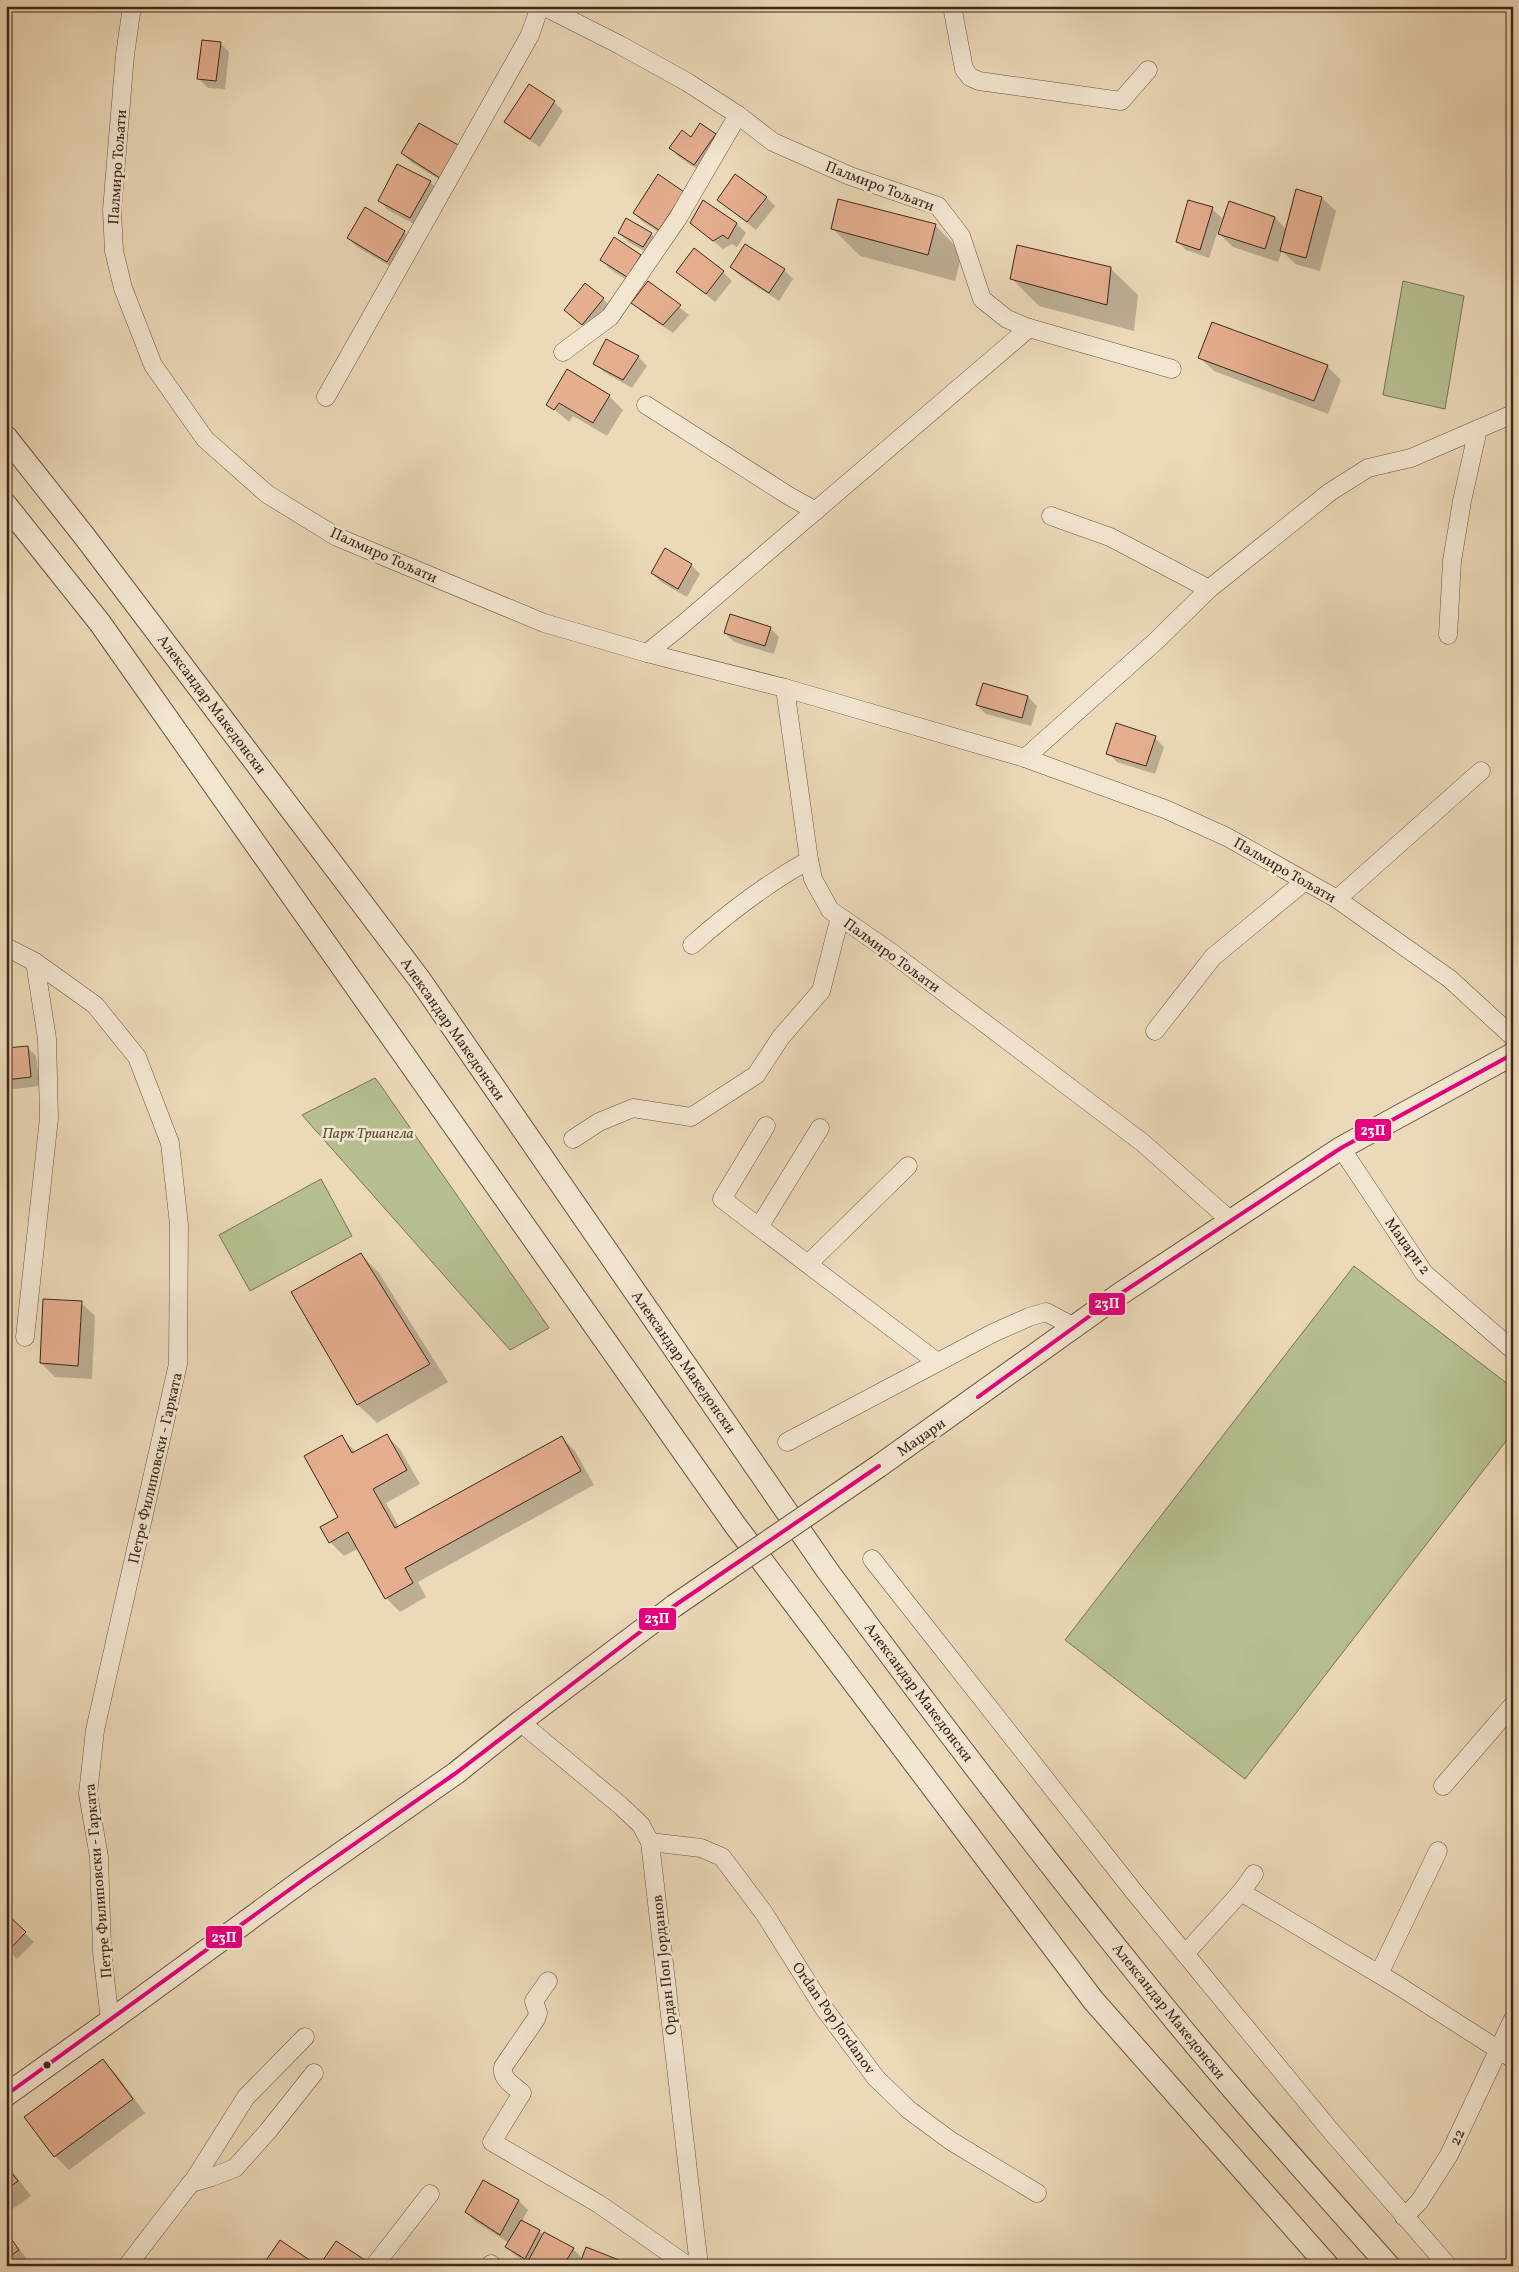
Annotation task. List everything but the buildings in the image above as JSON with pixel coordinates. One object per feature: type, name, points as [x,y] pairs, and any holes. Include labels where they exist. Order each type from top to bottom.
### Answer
[{"type":"street","name":"Палмиро Тољати","points":[[132,6],[112,210],[114,250],[123,288],[153,365],[205,439],[267,494],[337,537],[544,623],[647,653],[785,688],[1025,758],[1165,809],[1227,837],[1337,899],[1450,979],[1513,1037]]},
{"type":"street","name":"Палмиро Тољати","points":[[326,397],[530,35],[541,6],[678,77],[738,115],[773,142],[850,176],[938,206],[961,236],[982,299],[1007,319],[1028,328],[1172,369]]},
{"type":"street","points":[[952,6],[964,69],[970,77],[979,81],[1121,101],[1148,70]]},
{"type":"street","points":[[563,352],[610,317],[678,218],[738,115]]},
{"type":"street","points":[[647,653],[816,511],[1028,328]]},
{"type":"street","points":[[646,405],[816,511]]},
{"type":"street","points":[[1025,758],[1156,641],[1209,588],[1338,487],[1368,468],[1411,458],[1513,414]]},
{"type":"street","points":[[1448,635],[1452,562],[1462,501],[1478,429]]},
{"type":"street","name":"Александар Македонски","points":[[6,437],[85,536],[420,980],[828,1570],[1010,1813],[1148,1988],[1266,2129],[1389,2266]]},
{"type":"street","points":[[6,505],[100,623],[741,1533],[1093,2000],[1328,2266]]},
{"type":"street","points":[[1051,516],[1110,537],[1209,588]]},
{"type":"street","name":"Палмиро Тољати","points":[[785,688],[809,860],[813,879],[830,910],[892,953],[1143,1143],[1231,1221]]},
{"type":"street","points":[[1337,899],[1481,771]]},
{"type":"street","points":[[692,945],[724,917],[784,874],[809,860]]},
{"type":"street","points":[[1155,1031],[1213,957],[1305,881]]},
{"type":"street","points":[[573,1139],[600,1122],[633,1108],[691,1117],[756,1075],[781,1037],[821,991],[840,917]]},
{"type":"street","name":"Петре Филиповски - Гарката","points":[[6,947],[35,962],[95,1005],[137,1057],[170,1142],[179,1225],[178,1364],[95,1730],[90,1768],[88,1794],[99,1857],[102,1952],[110,2021]]},
{"type":"street","points":[[25,1337],[49,1118],[47,1038],[35,962]]},
{"type":"street","name":"Маџари","points":[[6,2094],[110,2021],[307,1877],[456,1773],[520,1722],[674,1606],[879,1466],[1076,1328],[1120,1294],[1341,1148],[1485,1067],[1513,1054]]},
{"type":"street","points":[[766,1126],[722,1200],[937,1362]]},
{"type":"street","points":[[759,1227],[820,1128]]},
{"type":"street","name":"Маџари 2","points":[[1341,1148],[1424,1273],[1513,1350]]},
{"type":"street","points":[[808,1264],[908,1166]]},
{"type":"street","points":[[787,1442],[993,1333],[1046,1312],[1076,1328]]},
{"type":"street","points":[[872,1559],[1185,1954],[1404,2217],[1448,2266]]},
{"type":"street","points":[[1442,1786],[1513,1705]]},
{"type":"street","name":"Ордан Поп Јорданов","points":[[520,1722],[621,1806],[641,1825],[650,1842],[699,2266]]},
{"type":"street","name":"Ordan Pop Jordanov","points":[[650,1842],[701,1848],[722,1857],[764,1913],[823,2008],[876,2078],[909,2110],[952,2141],[1037,2193]]},
{"type":"street","points":[[1379,1974],[1438,1851]]},
{"type":"street","points":[[1185,1954],[1241,1892],[1254,1874]]},
{"type":"street","points":[[1241,1892],[1379,1974],[1506,2055]]},
{"type":"street","points":[[548,1981],[534,2001],[538,2013],[536,2019],[503,2067],[502,2074],[522,2093],[492,2142],[599,2204],[688,2266]]},
{"type":"street","name":"22","points":[[1404,2217],[1418,2202],[1449,2155],[1506,2055],[1513,2019]]},
{"type":"street","points":[[127,2266],[175,2201],[192,2183],[246,2097],[305,2037]]},
{"type":"street","points":[[192,2183],[235,2168],[268,2131],[314,2073]]},
{"type":"street","points":[[374,2266],[430,2194]]},
{"type":"green space","points":[[1403,281],[1464,296],[1445,409],[1383,395]]},
{"type":"green space","name":"Парк Триангла","points":[[375,1078],[549,1328],[510,1350],[302,1115]]},
{"type":"green space","points":[[321,1179],[352,1236],[250,1291],[219,1235]]},
{"type":"green space","points":[[1354,1266],[1513,1388],[1513,1432],[1245,1779],[1065,1640]]},
{"type":"transit line","name":"23П","points":[[978,1397],[1120,1294],[1341,1148],[1513,1054]]},
{"type":"transit line","name":"23П","points":[[6,2095],[307,1877],[456,1773],[674,1606],[879,1466]]}]
